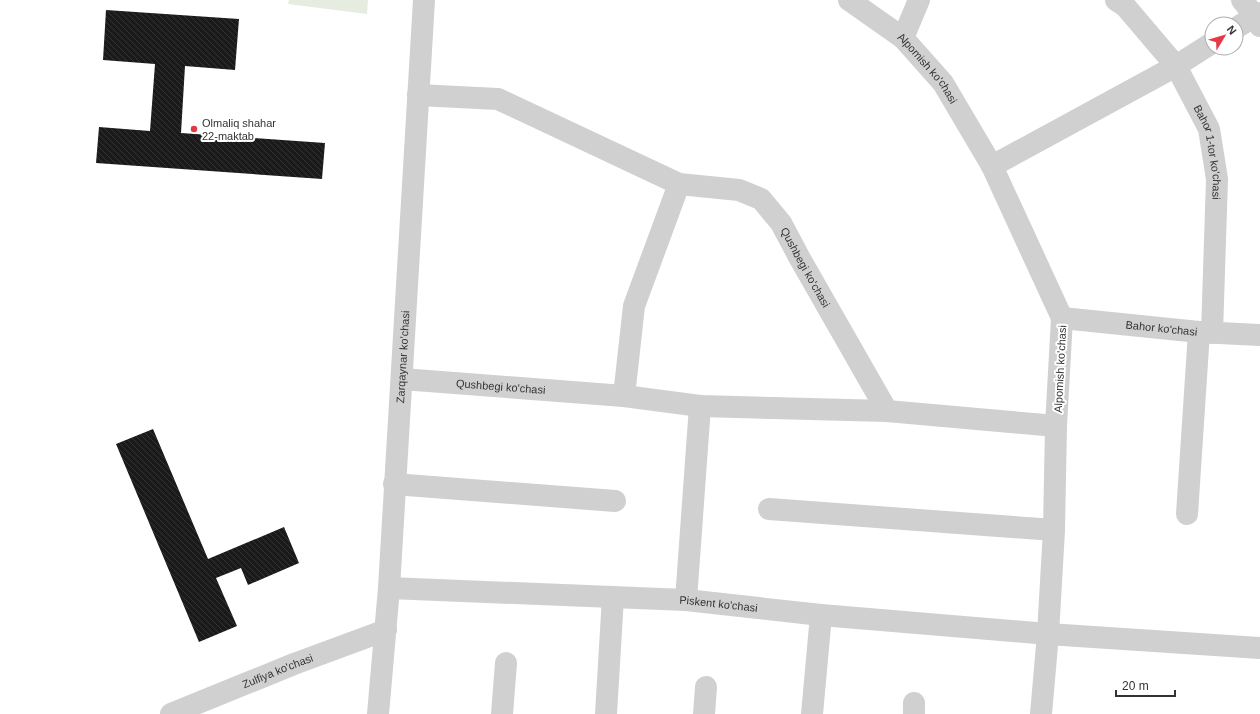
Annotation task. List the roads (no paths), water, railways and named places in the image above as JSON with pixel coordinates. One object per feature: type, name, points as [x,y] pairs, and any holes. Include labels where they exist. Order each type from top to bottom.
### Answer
[{"type":"street","name":"Zarqaynar ko'chasi","points":[[378,714],[389,588],[424,0]]},
{"type":"street","name":"Alpomish ko'chasi","points":[[849,0],[903,38],[943,83],[992,166],[1062,318],[1056,426],[1054,530],[1048,634],[1041,714]]},
{"type":"street","points":[[903,38],[919,0]]},
{"type":"street","name":"Bahor 1-tor ko'chasi","points":[[1116,0],[1125,6],[1176,66],[1209,129],[1217,179],[1205,332],[1187,514]]},
{"type":"street","points":[[1244,22],[1254,14]]},
{"type":"street","points":[[992,166],[1176,66],[1204,48]]},
{"type":"street","name":"Qushbegi ko'chasi","points":[[418,95],[498,100],[679,184],[739,190],[761,199],[781,223],[887,411]]},
{"type":"street","points":[[624,396],[634,306],[679,184]]},
{"type":"street","name":"Bahor ko'chasi","points":[[1062,318],[1205,332],[1260,335]]},
{"type":"street","name":"Qushbegi ko'chasi","points":[[402,379],[624,396],[700,406],[887,411],[1056,426]]},
{"type":"street","points":[[686,600],[700,406]]},
{"type":"street","points":[[394,484],[615,501]]},
{"type":"street","points":[[770,509],[1054,530]]},
{"type":"street","name":"Piskent ko'chasi","points":[[389,588],[686,600],[821,615],[1048,634],[1260,648]]},
{"type":"street","points":[[606,714],[613,597]]},
{"type":"street","points":[[812,714],[821,615]]},
{"type":"street","name":"Zulfiya ko'chasi","points":[[171,714],[294,664],[386,630]]},
{"type":"street","points":[[502,714],[506,663]]},
{"type":"street","points":[[704,714],[706,687]]},
{"type":"place","name":"Olmaliq shahar 22-maktab","points":[[194,129]]}]
